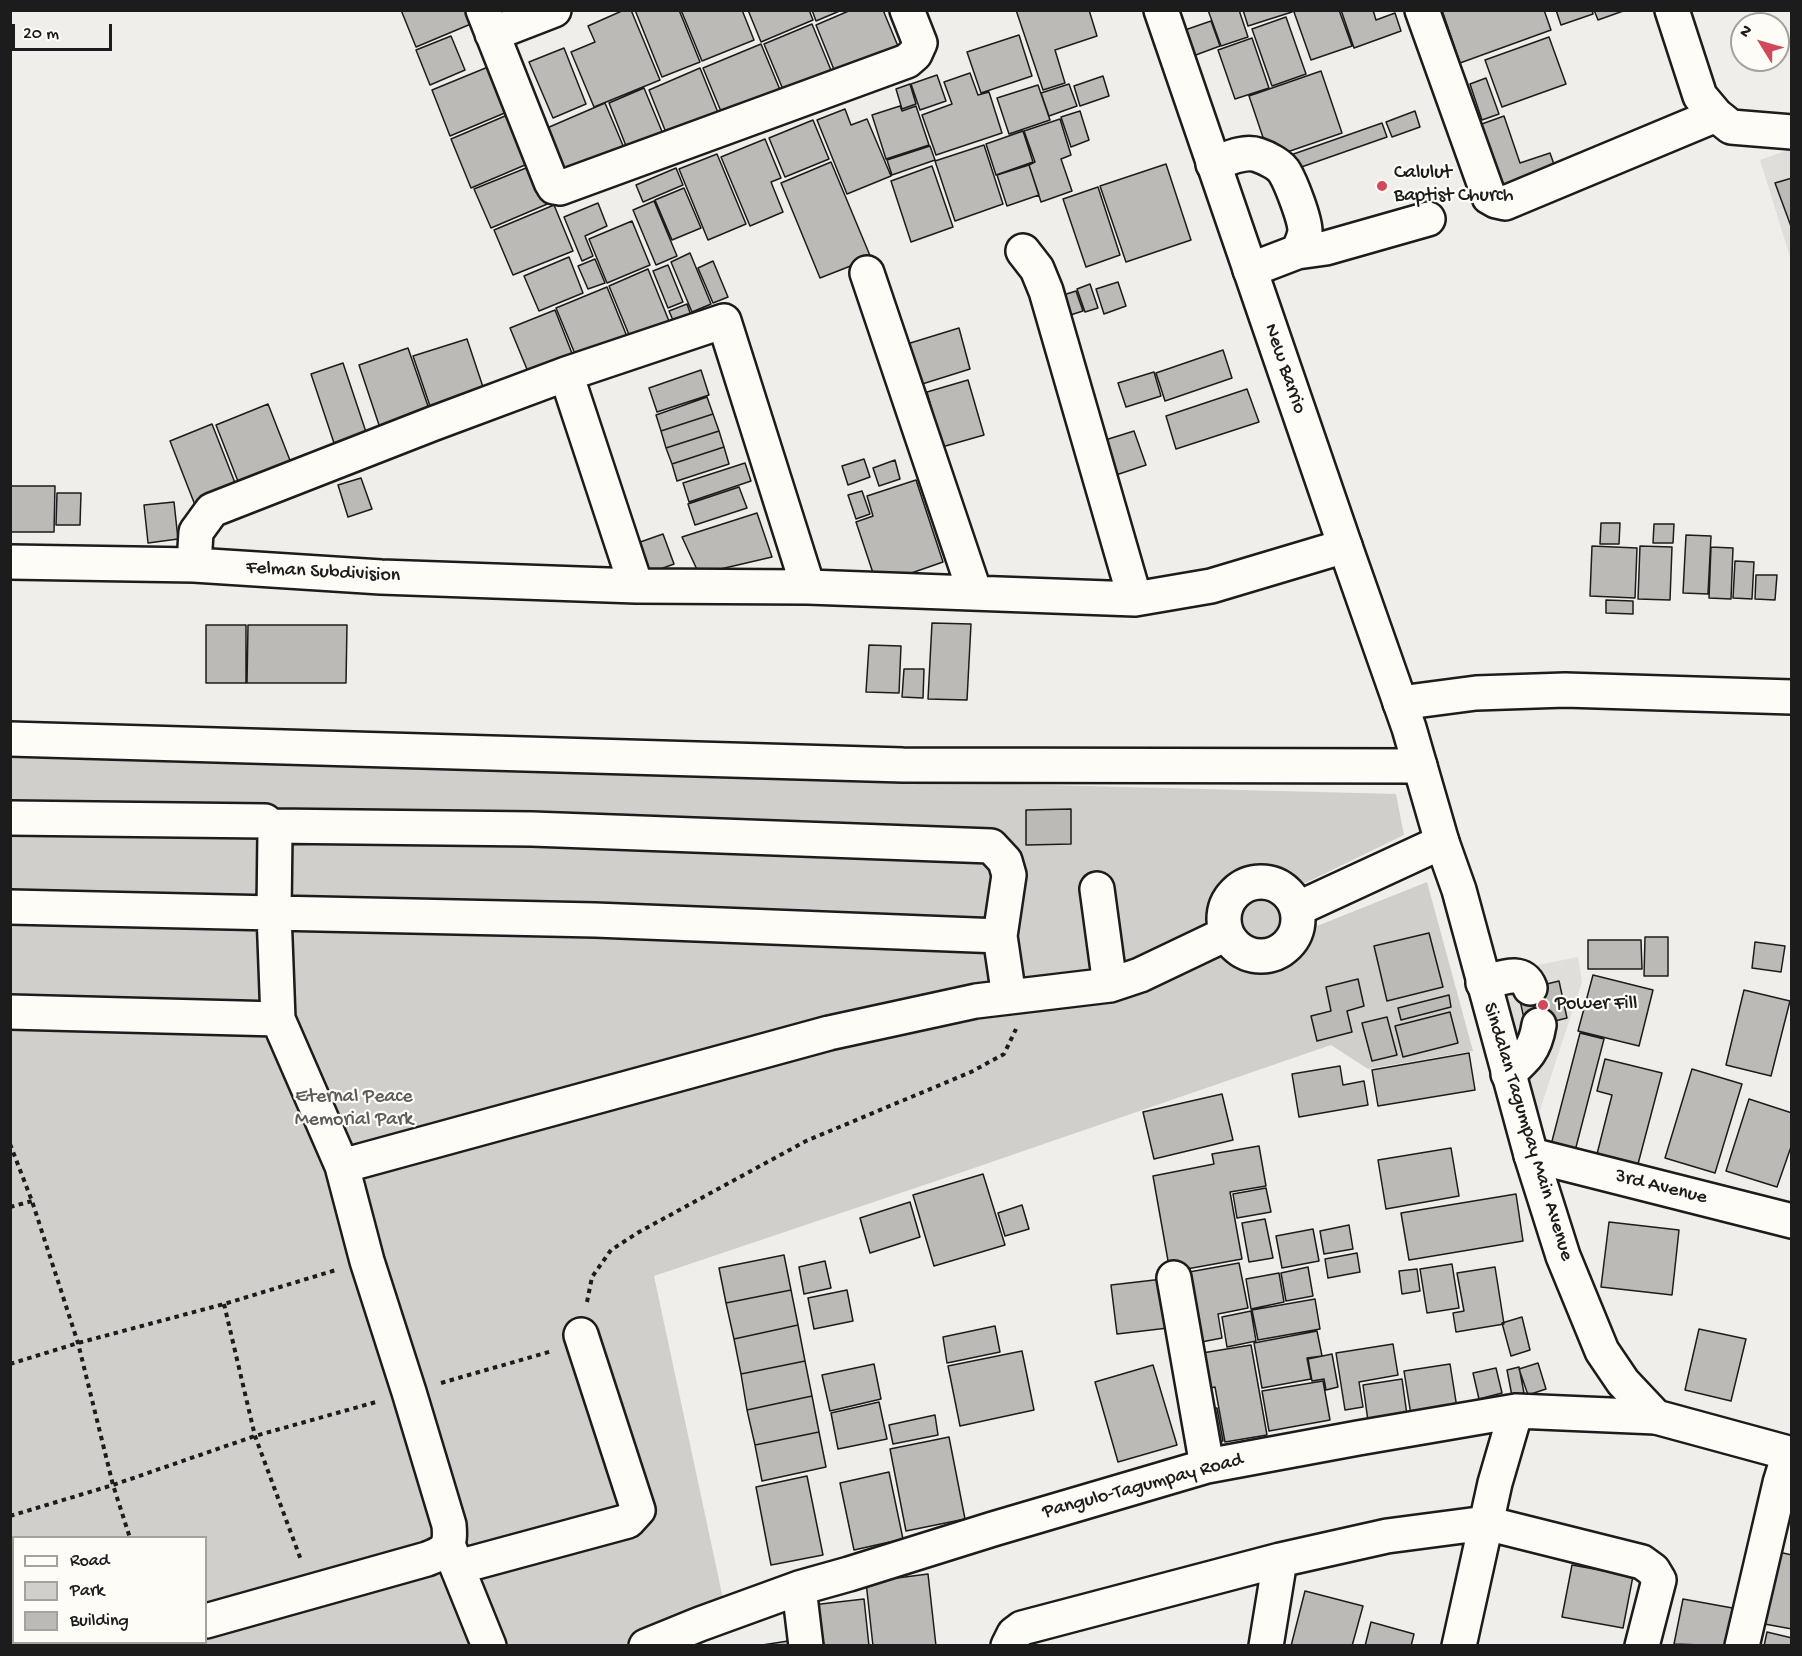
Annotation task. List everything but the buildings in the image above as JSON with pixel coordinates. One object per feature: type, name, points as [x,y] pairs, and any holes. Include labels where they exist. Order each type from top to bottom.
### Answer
[{"type":"street","points":[[554,10],[488,22],[551,182],[554,187],[560,188],[908,62],[920,43],[908,10]]},
{"type":"street","name":"New Barrio","points":[[1161,10],[1404,715]]},
{"type":"street","points":[[1422,10],[1490,197],[1496,201],[1504,203],[1716,115]]},
{"type":"street","points":[[1672,10],[1700,96],[1716,115],[1731,127],[1791,132]]},
{"type":"street","points":[[1213,164],[1243,154],[1257,154],[1285,171],[1303,219],[1305,231],[1297,252]]},
{"type":"street","points":[[1250,270],[1297,252],[1326,248],[1428,219]]},
{"type":"street","points":[[1023,251],[1037,269],[1046,291],[1135,599]]},
{"type":"street","points":[[867,273],[975,593]]},
{"type":"street","points":[[195,565],[196,532],[212,510],[566,374],[724,321],[808,587]]},
{"type":"street","points":[[566,374],[636,586]]},
{"type":"street","name":"Felman Subdivision","points":[[10,562],[195,565],[381,577],[636,586],[808,587],[1135,599],[1211,586],[1345,546]]},
{"type":"street","points":[[1404,715],[1476,693],[1565,690],[1791,697]]},
{"type":"street","name":"Sindalan Tagumpay Main Avenue","points":[[1404,715],[1442,842],[1459,890],[1530,1155],[1563,1256],[1602,1351],[1623,1382],[1656,1417]]},
{"type":"street","points":[[10,739],[903,765],[1420,766]]},
{"type":"street","points":[[10,818],[265,821],[272,826],[275,832],[274,913],[278,1019],[342,1166],[367,1261],[448,1525],[453,1556],[489,1646]]},
{"type":"street","points":[[272,826],[532,829],[991,846],[1005,861],[1009,875],[999,936],[1009,997]]},
{"type":"street","points":[[1297,909],[1442,842]]},
{"type":"street","points":[[1255,882],[1269,882],[1281,887],[1291,896],[1297,909],[1298,922],[1294,935],[1286,946],[1274,954],[1259,956],[1245,953],[1234,945],[1226,934],[1223,921],[1225,907],[1232,895],[1242,886],[1255,882]]},
{"type":"street","points":[[1097,889],[1110,985]]},
{"type":"street","points":[[10,907],[595,920],[999,936]]},
{"type":"street","points":[[342,1166],[829,1033],[976,1001],[1110,985],[1140,975],[1226,934]]},
{"type":"street","points":[[1483,983],[1516,975],[1525,979],[1530,988]]},
{"type":"street","points":[[10,1012],[278,1019]]},
{"type":"street","points":[[1508,1074],[1534,1047],[1539,1025]]},
{"type":"street","name":"3rd Avenue","points":[[1530,1155],[1791,1221]]},
{"type":"street","points":[[1174,1278],[1207,1466]]},
{"type":"street","points":[[207,1621],[440,1554],[453,1556],[628,1521],[638,1510],[581,1335]]},
{"type":"street","points":[[1459,1646],[1495,1483],[1516,1411]]},
{"type":"street","name":"Pangulo-Tagumpay Road","points":[[646,1646],[799,1588],[1207,1466],[1516,1411],[1656,1417]]},
{"type":"street","points":[[1656,1417],[1790,1454],[1780,1483],[1742,1646]]},
{"type":"street","points":[[1008,1646],[1014,1634],[1023,1628],[1280,1560],[1387,1536],[1486,1523],[1642,1562],[1653,1570],[1659,1580],[1642,1646]]},
{"type":"street","points":[[1266,1646],[1280,1560]]},
{"type":"street","points":[[799,1588],[806,1646]]},
{"type":"path","points":[[10,1516],[113,1485],[255,1436],[572,1345],[581,1335],[592,1278],[611,1250],[639,1232],[806,1141],[971,1072],[1004,1054],[1016,1029],[1009,997]]},
{"type":"path","points":[[10,1144],[32,1201],[78,1343],[113,1485],[129,1536]]},
{"type":"path","points":[[10,1207],[32,1201]]},
{"type":"path","points":[[10,1364],[367,1261]]},
{"type":"path","points":[[224,1304],[255,1436],[313,1592]]},
{"type":"shaded area","points":[[1791,149],[1791,260],[1760,160]]},
{"type":"shaded area","points":[[1578,957],[1582,982],[1536,1122],[1497,973]]},
{"type":"green space","name":"Eternal Peace Memorial Park","points":[[11,758],[1396,794],[1404,835],[1295,888],[1312,928],[1427,882],[1473,1051],[1368,1069],[1331,1045],[654,1276],[725,1608],[625,1645],[11,1646]]},
{"type":"place","name":"Calulut Baptist Church","points":[[1382,186]]},
{"type":"place","name":"Power Fill","points":[[1543,1005]]}]
